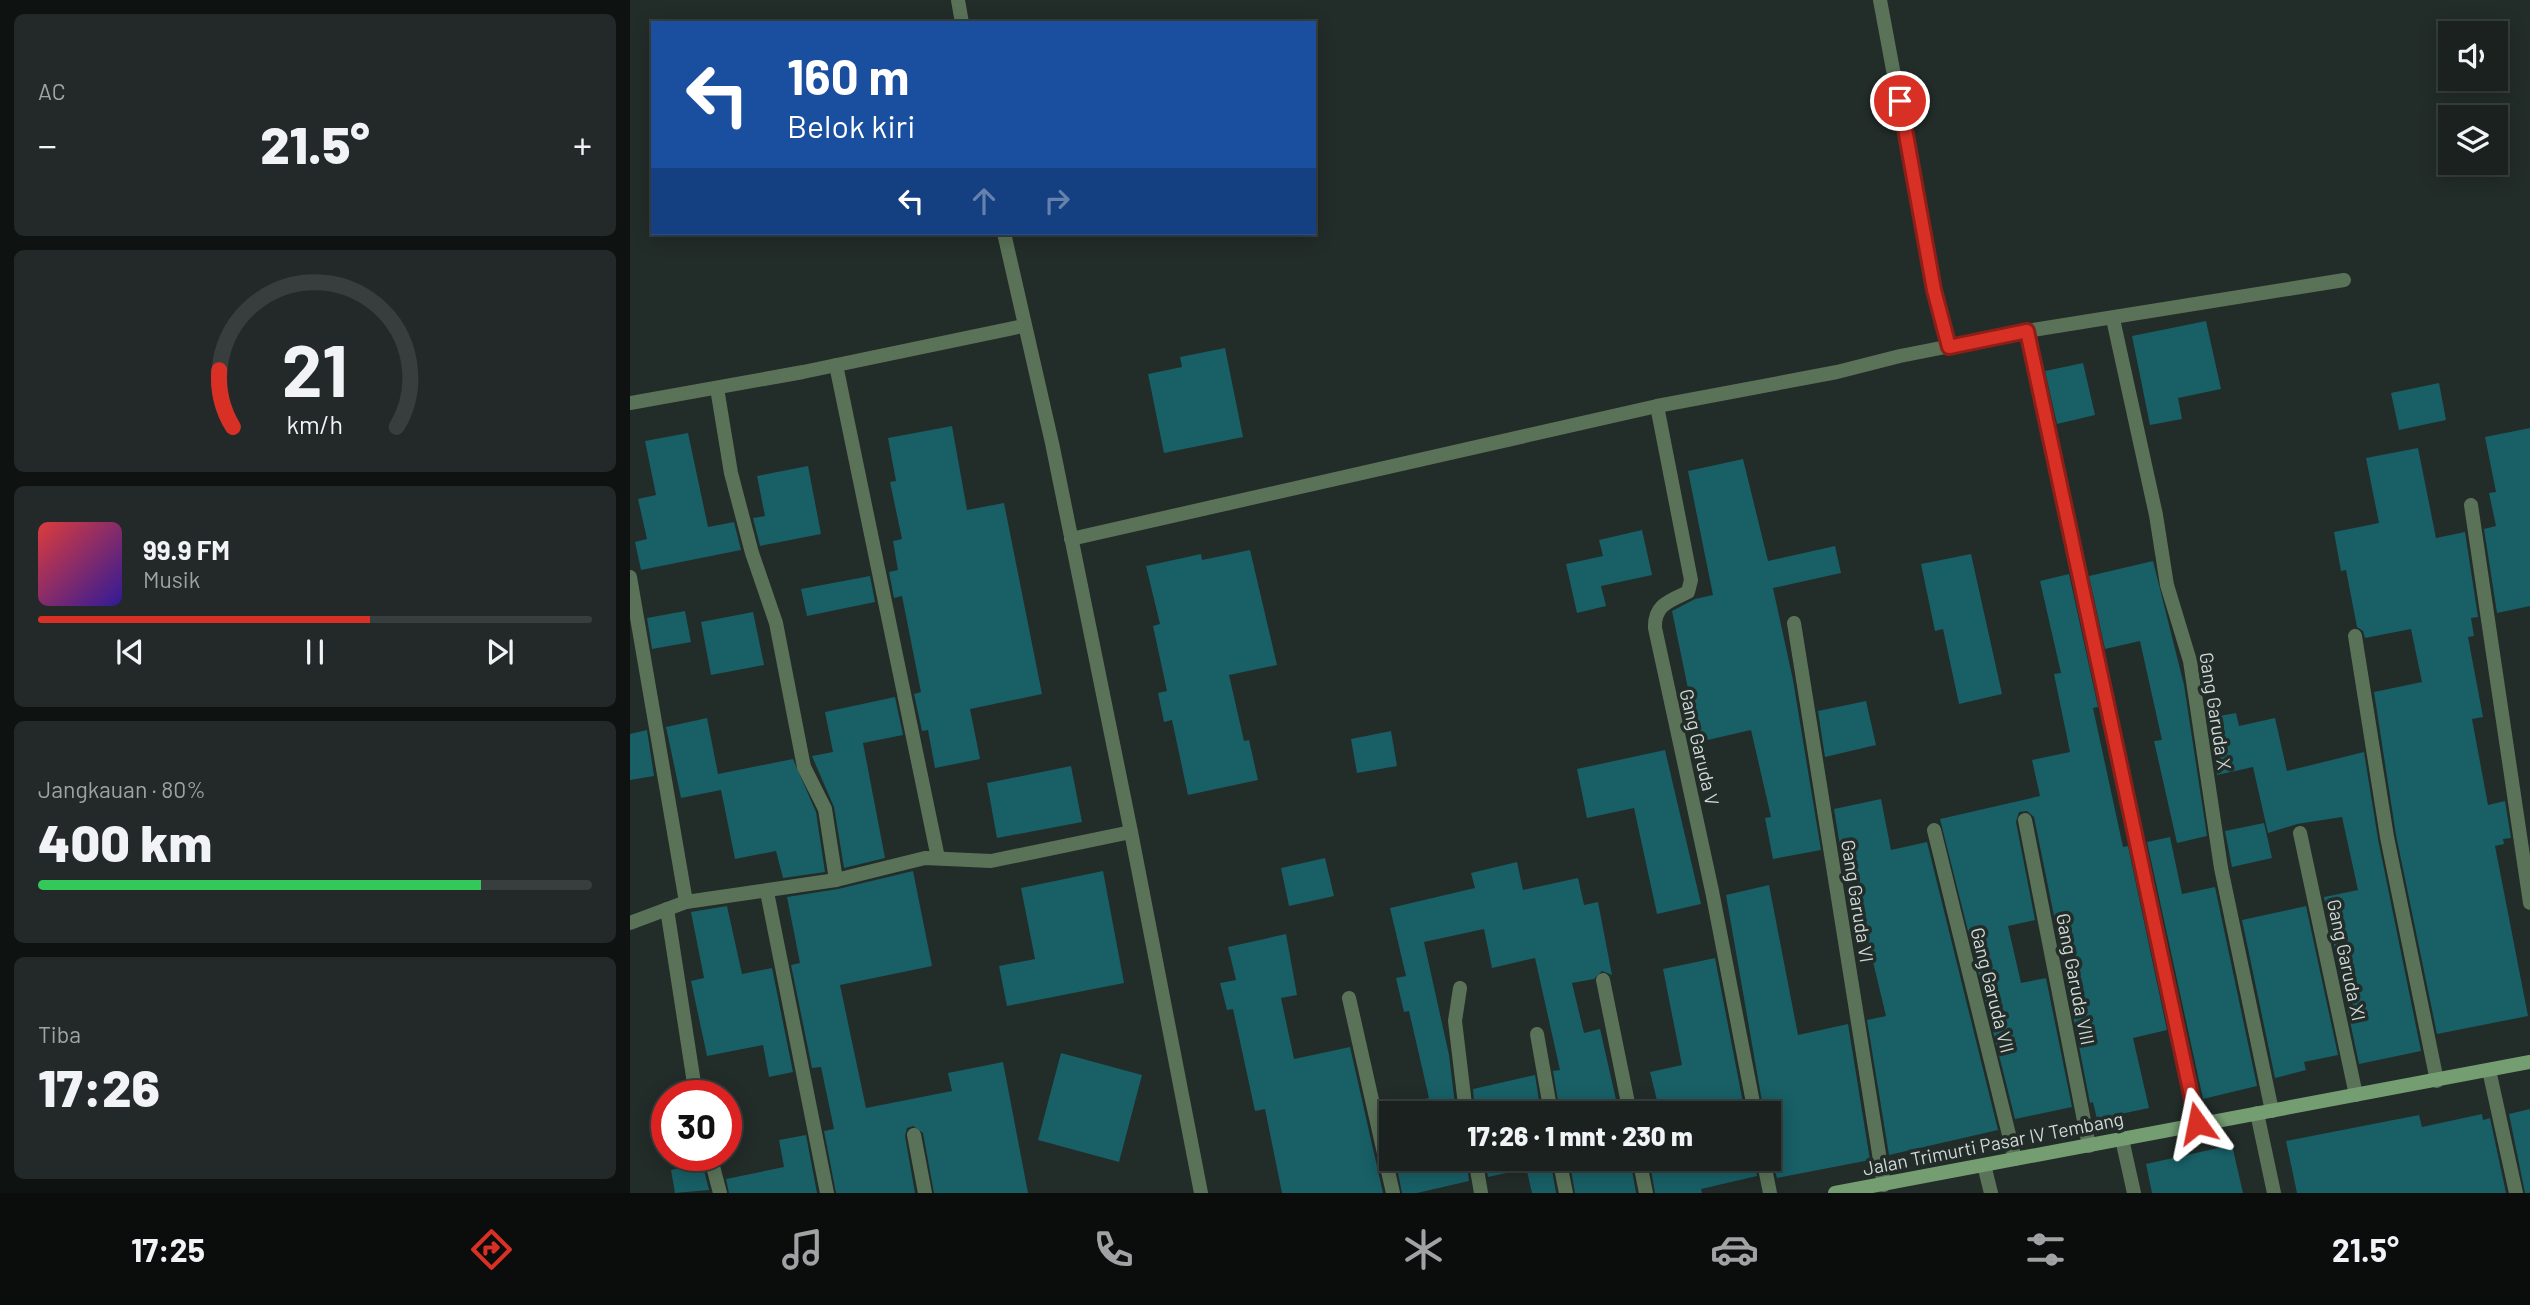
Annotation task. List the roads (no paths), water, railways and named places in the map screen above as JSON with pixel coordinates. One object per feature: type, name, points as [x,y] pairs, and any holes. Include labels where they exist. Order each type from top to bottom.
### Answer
[{"type":"street","points":[[958,0],[962,21]]},
{"type":"street","points":[[1880,0],[1911,152],[1934,290],[1949,347]]},
{"type":"street","points":[[1004,235],[1071,539],[1201,1193]]},
{"type":"street","points":[[1071,539],[1657,406],[1837,372],[2027,331],[2344,280]]},
{"type":"street","name":"Gang Garuda X","points":[[2113,319],[2156,515],[2167,585],[2190,661],[2221,868],[2272,1111]]},
{"type":"street","points":[[630,403],[836,365],[1023,326]]},
{"type":"street","points":[[2027,331],[2197,1123]]},
{"type":"street","points":[[836,365],[938,858]]},
{"type":"street","points":[[716,388],[731,473],[752,553],[776,623],[803,759],[825,808],[836,880]]},
{"type":"street","name":"Gang Garuda V","points":[[1657,406],[1691,580],[1688,592],[1662,604],[1655,618],[1655,628],[1712,891],[1753,1101]]},
{"type":"street","points":[[2471,505],[2530,903]]},
{"type":"street","points":[[630,577],[686,902]]},
{"type":"street","name":"Gang Garuda VI","points":[[1794,624],[1884,1185]]},
{"type":"street","points":[[2355,636],[2387,837],[2437,1081]]},
{"type":"street","name":"Gang Garuda VIII","points":[[2025,820],[2088,1146]]},
{"type":"street","name":"Gang Garuda VII","points":[[1934,830],[2015,1159]]},
{"type":"street","points":[[630,923],[686,902],[836,880],[938,858],[972,863],[991,861],[1131,832]]},
{"type":"street","name":"Gang Garuda XI","points":[[2300,833],[2356,1095]]},
{"type":"street","points":[[767,892],[827,1193]]},
{"type":"street","points":[[667,909],[694,1080]]},
{"type":"street","points":[[1603,980],[1628,1101]]},
{"type":"street","points":[[1460,988],[1455,1021],[1465,1101]]},
{"type":"street","points":[[1349,998],[1393,1193]]},
{"type":"street","points":[[1537,1034],[1549,1101]]},
{"type":"street","name":"Jalan Trimurti Pasar IV Tembang","points":[[1835,1193],[1869,1190],[2197,1123],[2530,1062]]},
{"type":"street","points":[[2489,1070],[2516,1193]]},
{"type":"street","points":[[2257,1113],[2274,1193]]},
{"type":"street","points":[[914,1135],[925,1193]]},
{"type":"street","points":[[2122,1139],[2134,1193]]},
{"type":"street","points":[[1984,1166],[1991,1193]]},
{"type":"street","points":[[714,1171],[720,1193]]},
{"type":"street","points":[[1477,1171],[1481,1193]]},
{"type":"street","points":[[1562,1171],[1566,1193]]},
{"type":"street","points":[[1642,1171],[1646,1193]]},
{"type":"street","points":[[1766,1171],[1770,1193]]}]
